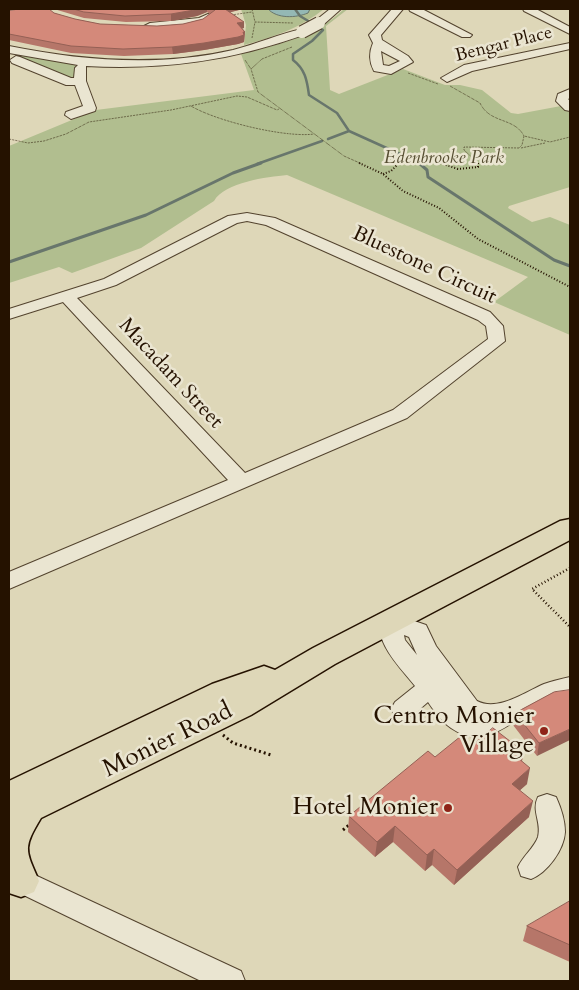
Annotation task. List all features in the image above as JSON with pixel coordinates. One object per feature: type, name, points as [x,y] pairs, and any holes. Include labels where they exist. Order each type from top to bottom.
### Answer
[{"type":"main road","name":"Monier Road","points":[[16,808],[223,693],[324,656],[570,528]]},
{"type":"main road","points":[[15,878],[9,844],[13,832],[16,808]]},
{"type":"street","points":[[153,62],[150,68],[70,82],[9,58],[13,51],[86,63],[153,62],[191,59],[240,51],[300,28],[319,23],[336,9]]},
{"type":"street","points":[[378,44],[407,61],[404,64],[387,70],[377,67],[375,52],[378,44],[375,35],[398,9]]},
{"type":"street","points":[[414,9],[466,35]]},
{"type":"street","points":[[534,10],[570,31]]},
{"type":"street","points":[[180,24],[195,14],[208,17]]},
{"type":"street","points":[[135,27],[180,24],[204,20],[208,17]]},
{"type":"street","name":"Bengar Place","points":[[446,84],[468,68],[570,46]]},
{"type":"street","points":[[71,115],[90,108],[79,79],[80,70],[86,63]]},
{"type":"street","points":[[570,93],[562,97],[562,101],[570,107]]},
{"type":"street","name":"Bluestone Circuit","points":[[9,314],[110,282],[225,222],[247,217],[270,221],[484,316],[492,322],[497,330],[496,341],[400,414],[9,581]]},
{"type":"street","name":"Macadam Street","points":[[66,296],[242,482]]},
{"type":"street","points":[[391,621],[394,642],[438,683],[446,708],[459,721],[473,727],[489,726],[520,706],[552,691],[570,686]]},
{"type":"street","points":[[403,709],[438,683]]},
{"type":"street","points":[[531,867],[550,844],[553,826],[547,805]]},
{"type":"street","points":[[15,878],[230,981]]},
{"type":"path","points":[[251,45],[255,22],[252,9]]},
{"type":"path","points":[[208,17],[252,12]]},
{"type":"path","points":[[255,22],[300,28]]},
{"type":"path","points":[[251,69],[262,59],[295,45]]},
{"type":"path","points":[[241,53],[251,69],[258,92],[315,134],[353,161],[383,174],[403,191],[439,208],[478,239],[570,287]]},
{"type":"path","points":[[395,68],[446,84],[475,99],[482,108],[494,117],[520,127],[524,136],[520,148]]},
{"type":"path","points":[[9,139],[28,143],[44,141],[66,134],[89,122],[157,113],[241,96],[277,110],[280,108]]},
{"type":"path","points":[[191,106],[277,133],[294,136],[315,134]]},
{"type":"path","points":[[524,136],[550,142]]},
{"type":"path","points":[[383,174],[403,161],[422,157],[453,168],[467,169],[478,167],[479,164],[464,150],[464,147],[520,148],[570,137]]},
{"type":"path","points":[[570,568],[532,589],[570,627]]},
{"type":"path","points":[[218,732],[233,743],[271,755]]},
{"type":"path","points":[[343,830],[350,824]]},
{"type":"green space","points":[[241,9],[324,9],[306,22],[286,31],[244,45],[246,25]]},
{"type":"green space","name":"Edenbrooke Park","points":[[344,9],[348,9],[326,26],[330,90],[339,94],[403,69],[445,85],[460,85],[482,90],[511,113],[518,114],[561,106],[570,113],[570,187],[509,206],[508,208],[532,222],[550,217],[570,225],[570,335],[494,302],[528,277],[287,175],[247,182],[227,189],[214,201],[141,248],[72,273],[59,267],[9,283],[9,146],[96,110],[254,90],[241,54],[282,43],[309,33]]},
{"type":"green space","points":[[18,55],[74,64],[77,68],[74,78],[66,79],[14,57]]},
{"type":"water","points":[[268,9],[310,9],[308,13],[303,15],[287,17],[276,15]]},
{"type":"building","points":[[49,9],[54,13],[100,24],[157,26],[183,24],[203,19],[215,10],[213,9],[225,9],[244,22],[237,23],[245,32],[243,32],[244,35],[238,37],[172,47],[123,49],[71,46],[9,34],[9,11]]},
{"type":"building","points":[[74,9],[200,9],[171,14],[125,16],[84,12]]},
{"type":"building","name":"Centro Monier Village","points":[[570,690],[570,729],[539,743],[515,713],[554,692]]},
{"type":"building","name":"Hotel Monier","points":[[493,728],[524,752],[518,758],[530,768],[512,784],[533,801],[457,870],[434,849],[427,855],[395,826],[377,842],[349,816],[428,751],[435,757],[461,736],[472,745]]},
{"type":"building","points":[[570,901],[570,945],[527,926]]},
{"type":"waterway","points":[[295,9],[300,16],[323,30],[312,41],[293,54],[293,60],[305,75],[309,95],[337,113],[349,131]]},
{"type":"waterway","points":[[328,139],[349,131]]},
{"type":"waterway","points":[[349,131],[422,164]]},
{"type":"waterway","points":[[257,164],[322,141]]},
{"type":"waterway","points":[[9,262],[146,215],[233,173],[261,163]]},
{"type":"waterway","points":[[419,163],[427,170],[428,177],[554,260],[570,266]]},
{"type":"place","name":"Centro Monier Village","points":[[544,731]]},
{"type":"place","name":"Hotel Monier","points":[[448,808]]}]
